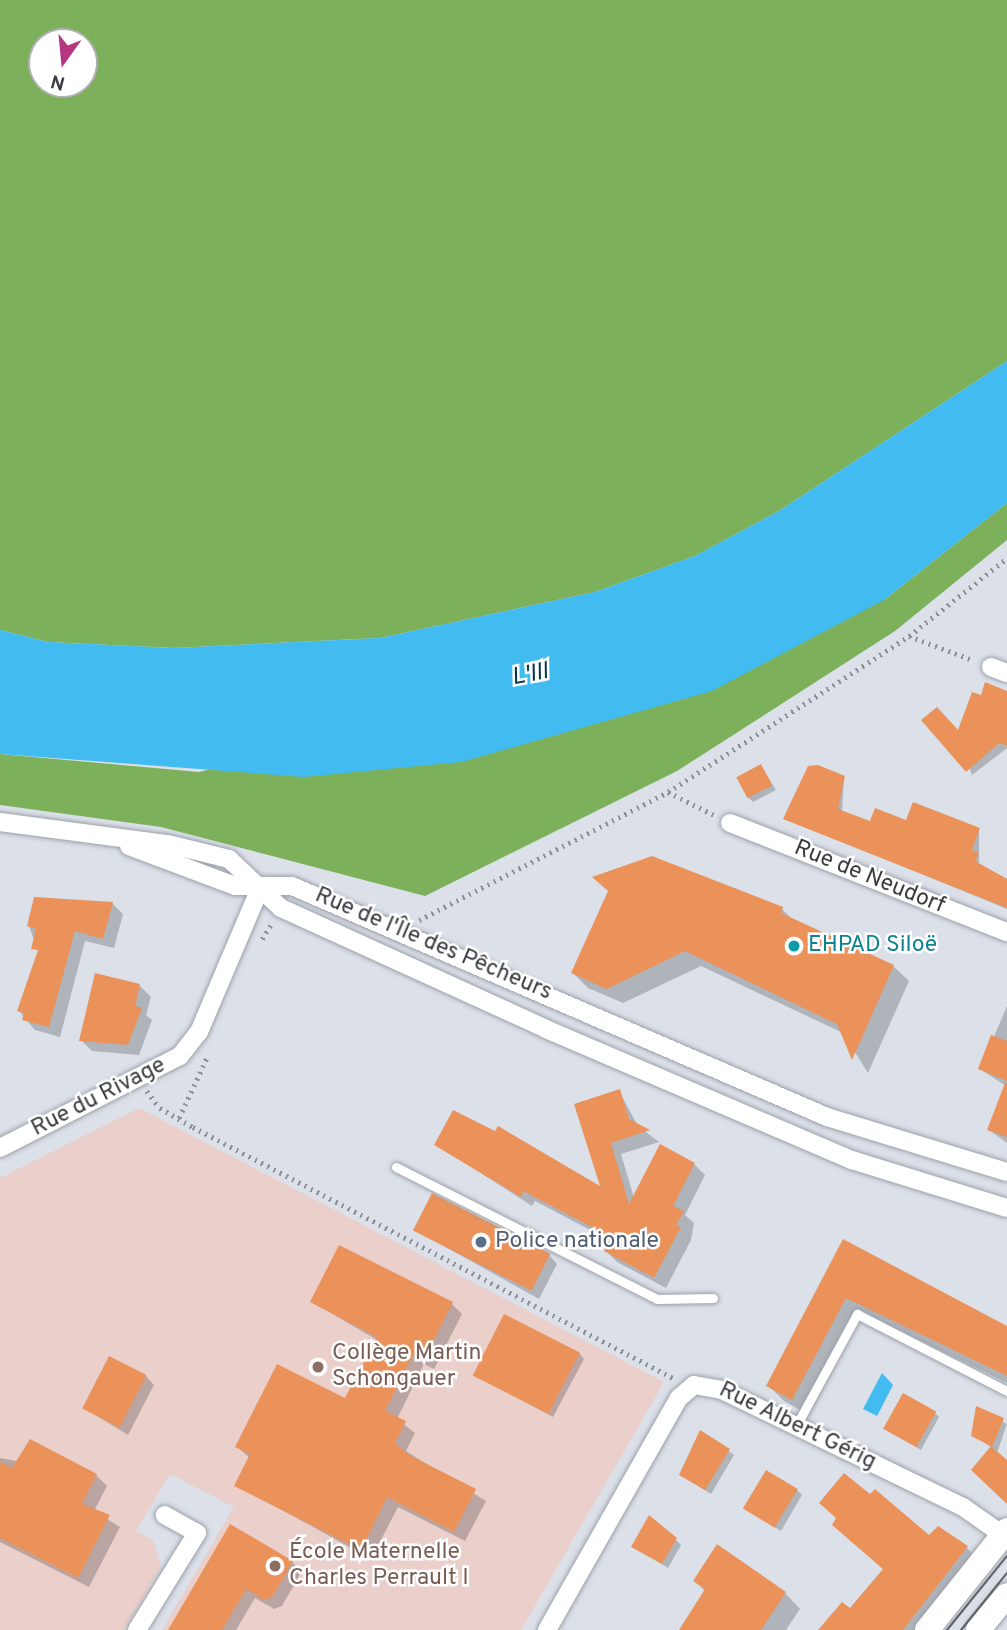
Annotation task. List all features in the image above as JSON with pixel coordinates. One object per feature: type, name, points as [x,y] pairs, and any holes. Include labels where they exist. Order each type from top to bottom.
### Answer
[{"type":"main road","points":[[927,1630],[1005,1532]]},
{"type":"main road","points":[[978,1630],[1007,1595]]},
{"type":"street","name":"Rue de l'Île des Pêcheurs","points":[[0,822],[111,839],[168,844],[229,859],[281,908],[546,1029],[814,1145],[1007,1208]]},
{"type":"street","name":"Rue de Neudorf","points":[[730,823],[1007,932]]},
{"type":"street","name":"Rue de l'Île des Pêcheurs","points":[[260,888],[292,886],[827,1116],[1007,1172]]},
{"type":"street","name":"Rue du Rivage","points":[[0,1148],[180,1056],[199,1032],[260,888]]},
{"type":"street","name":"Rue de l'Île des Pêcheurs","points":[[546,1029],[564,1002]]},
{"type":"street","points":[[814,1145],[827,1116]]},
{"type":"street","name":"Rue Albert Gérig","points":[[547,1630],[689,1386],[713,1386],[963,1507],[1005,1532]]},
{"type":"street","points":[[137,1630],[197,1533],[165,1515]]},
{"type":"lane","points":[[396,1167],[657,1299],[713,1297]]},
{"type":"lane","points":[[796,1426],[857,1314],[1007,1391]]},
{"type":"path","points":[[415,922],[668,792],[909,636],[1007,558]]},
{"type":"path","points":[[909,636],[999,670]]},
{"type":"path","points":[[668,792],[730,823]]},
{"type":"path","points":[[263,936],[273,921]]},
{"type":"path","points":[[140,1077],[160,1108],[689,1386]]},
{"type":"shaded area","name":"Collège Martin Schongauer","points":[[139,1108],[664,1382],[521,1630],[162,1630],[234,1507],[170,1474],[136,1531],[153,1540],[161,1567],[124,1630],[0,1630],[0,1178]]},
{"type":"green space","points":[[0,0],[1007,0],[1007,361],[779,511],[695,556],[595,592],[380,638],[174,648],[48,642],[0,630]]},
{"type":"green space","points":[[1007,503],[1007,540],[895,631],[677,771],[425,896],[161,827],[0,805],[0,754],[199,772],[884,600]]},
{"type":"water","name":"L'Ill","points":[[1007,361],[1007,503],[884,600],[712,691],[461,762],[304,777],[0,754],[0,630],[48,642],[174,648],[380,638],[595,592],[695,556],[779,511]]},
{"type":"water","points":[[882,1373],[893,1385],[877,1416],[863,1409]]},
{"type":"building","points":[[985,682],[1007,691],[1007,746],[999,743],[966,772],[921,720],[937,707],[958,730],[972,692],[981,695]]},
{"type":"building","points":[[761,764],[772,785],[748,798],[736,777]]},
{"type":"building","points":[[818,765],[845,776],[838,809],[870,821],[875,808],[906,820],[913,802],[980,828],[972,850],[979,853],[975,861],[1007,879],[1007,908],[783,819],[808,766]]},
{"type":"building","name":"EHPAD Siloë","points":[[652,856],[783,907],[781,913],[894,965],[852,1060],[837,1024],[685,951],[607,989],[571,973],[608,891],[592,877]]},
{"type":"building","points":[[34,897],[113,902],[103,939],[75,931],[49,1027],[22,1020],[24,1013],[17,1011],[38,950],[31,949],[36,929],[27,926]]},
{"type":"building","points":[[95,973],[140,984],[135,1006],[142,1008],[128,1045],[79,1041]]},
{"type":"building","points":[[991,1035],[1007,1041],[1007,1081],[978,1069]]},
{"type":"building","points":[[1007,1083],[1007,1137],[987,1130]]},
{"type":"building","points":[[620,1089],[629,1119],[650,1130],[611,1143],[629,1204],[660,1144],[695,1163],[673,1206],[684,1211],[676,1225],[681,1227],[654,1278],[604,1251],[611,1237],[523,1191],[521,1197],[434,1145],[453,1110],[495,1131],[498,1126],[600,1186],[574,1104]]},
{"type":"building","name":"Police nationale","points":[[432,1193],[551,1253],[531,1291],[413,1230]]},
{"type":"building","points":[[843,1239],[1007,1326],[1007,1376],[846,1298],[792,1400],[766,1386]]},
{"type":"building","points":[[339,1245],[453,1302],[424,1360],[413,1355],[385,1411],[406,1421],[395,1443],[409,1455],[476,1489],[454,1532],[387,1497],[361,1550],[234,1486],[250,1454],[235,1447],[277,1364],[345,1398],[377,1337],[310,1302]]},
{"type":"building","points":[[504,1314],[580,1353],[548,1414],[473,1375]]},
{"type":"building","points":[[109,1356],[146,1375],[120,1428],[82,1409]]},
{"type":"building","points":[[903,1393],[936,1411],[916,1447],[883,1429]]},
{"type":"building","points":[[976,1406],[1004,1418],[992,1447],[1007,1460],[1007,1504],[971,1470],[991,1446],[971,1436]]},
{"type":"building","points":[[700,1430],[730,1449],[705,1490],[679,1475]]},
{"type":"building","points":[[30,1439],[97,1474],[82,1504],[110,1515],[78,1578],[0,1538],[0,1462],[12,1468]]},
{"type":"building","points":[[766,1470],[798,1489],[775,1528],[743,1509]]},
{"type":"building","points":[[844,1473],[870,1494],[875,1489],[929,1535],[938,1526],[968,1546],[903,1630],[818,1630],[842,1602],[850,1608],[883,1569],[832,1525],[836,1518],[819,1503]]},
{"type":"building","points":[[649,1515],[677,1538],[662,1564],[631,1547]]},
{"type":"building","points":[[230,1524],[293,1561],[272,1597],[264,1600],[246,1589],[222,1630],[168,1630]]},
{"type":"building","points":[[717,1544],[786,1592],[761,1630],[679,1630],[705,1589],[693,1581]]},
{"type":"tram line","points":[[947,1630],[1007,1556]]},
{"type":"tram line","points":[[961,1630],[1007,1573]]},
{"type":"place","name":"EHPAD Siloë","points":[[794,946]]},
{"type":"place","name":"Police nationale","points":[[481,1242]]},
{"type":"place","name":"Collège Martin Schongauer","points":[[318,1367]]},
{"type":"place","name":"École Maternelle Charles Perrault I","points":[[275,1566]]}]
